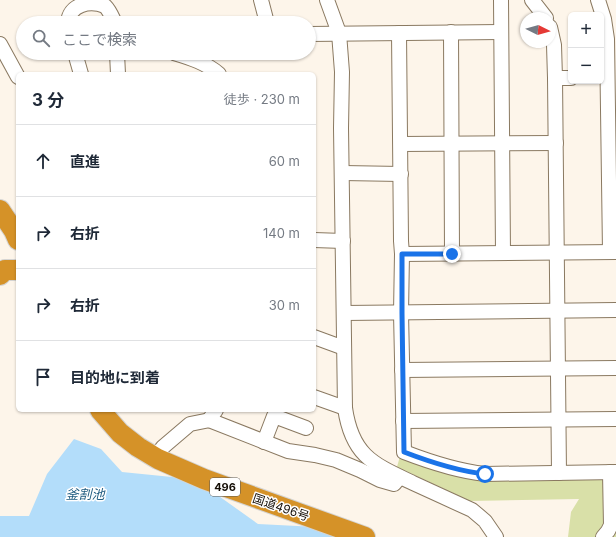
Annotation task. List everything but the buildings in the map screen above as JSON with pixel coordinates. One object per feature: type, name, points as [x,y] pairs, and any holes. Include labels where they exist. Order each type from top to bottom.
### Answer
[{"type":"highway","points":[[0,210],[16,236]]},
{"type":"highway","points":[[0,275],[5,270],[16,270]]},
{"type":"highway","name":"国道496号","points":[[102,412],[120,433],[138,447],[155,457],[204,480],[365,537]]},
{"type":"street","points":[[261,0],[265,16]]},
{"type":"street","points":[[327,0],[339,33],[342,72],[341,128],[343,173],[345,408],[350,433],[363,452],[377,466],[472,510],[484,521],[496,537]]},
{"type":"street","points":[[501,0],[503,253]]},
{"type":"street","points":[[532,0],[541,12]]},
{"type":"street","points":[[402,254],[613,252],[605,26],[598,0]]},
{"type":"street","points":[[71,16],[74,7],[80,2],[90,1],[99,2],[106,7],[112,16]]},
{"type":"street","points":[[451,32],[452,254]]},
{"type":"street","points":[[316,34],[501,32]]},
{"type":"street","points":[[399,33],[404,452],[430,462],[471,473],[613,472],[610,524],[608,532],[603,537]]},
{"type":"street","points":[[0,44],[16,73]]},
{"type":"street","points":[[554,48],[558,473]]},
{"type":"street","points":[[77,60],[80,72]]},
{"type":"street","points":[[117,60],[118,72]]},
{"type":"street","points":[[196,60],[216,72]]},
{"type":"street","points":[[555,78],[568,78]]},
{"type":"street","points":[[401,144],[556,143]]},
{"type":"street","points":[[343,173],[401,174]]},
{"type":"street","points":[[316,240],[343,240]]},
{"type":"street","points":[[344,312],[402,313],[616,310]]},
{"type":"street","points":[[316,338],[344,348]]},
{"type":"street","points":[[402,370],[616,368]]},
{"type":"street","points":[[316,398],[345,408]]},
{"type":"street","points":[[155,457],[163,447],[190,424],[213,415],[264,442],[288,451],[336,460],[380,480],[394,484],[400,477]]},
{"type":"street","points":[[264,442],[274,416],[306,428]]},
{"type":"street","points":[[403,421],[616,419]]},
{"type":"green space","points":[[400,456],[470,477],[611,477],[616,520],[616,537],[568,537],[571,512],[579,499],[470,501],[397,467]]},
{"type":"water","name":"釜割池","points":[[74,439],[101,449],[122,472],[182,478],[209,489],[258,524],[317,527],[342,537],[0,537],[0,516],[29,516],[47,474]]},
{"type":"route","points":[[452,254],[402,254],[404,452],[430,462],[471,473],[485,474]]}]
